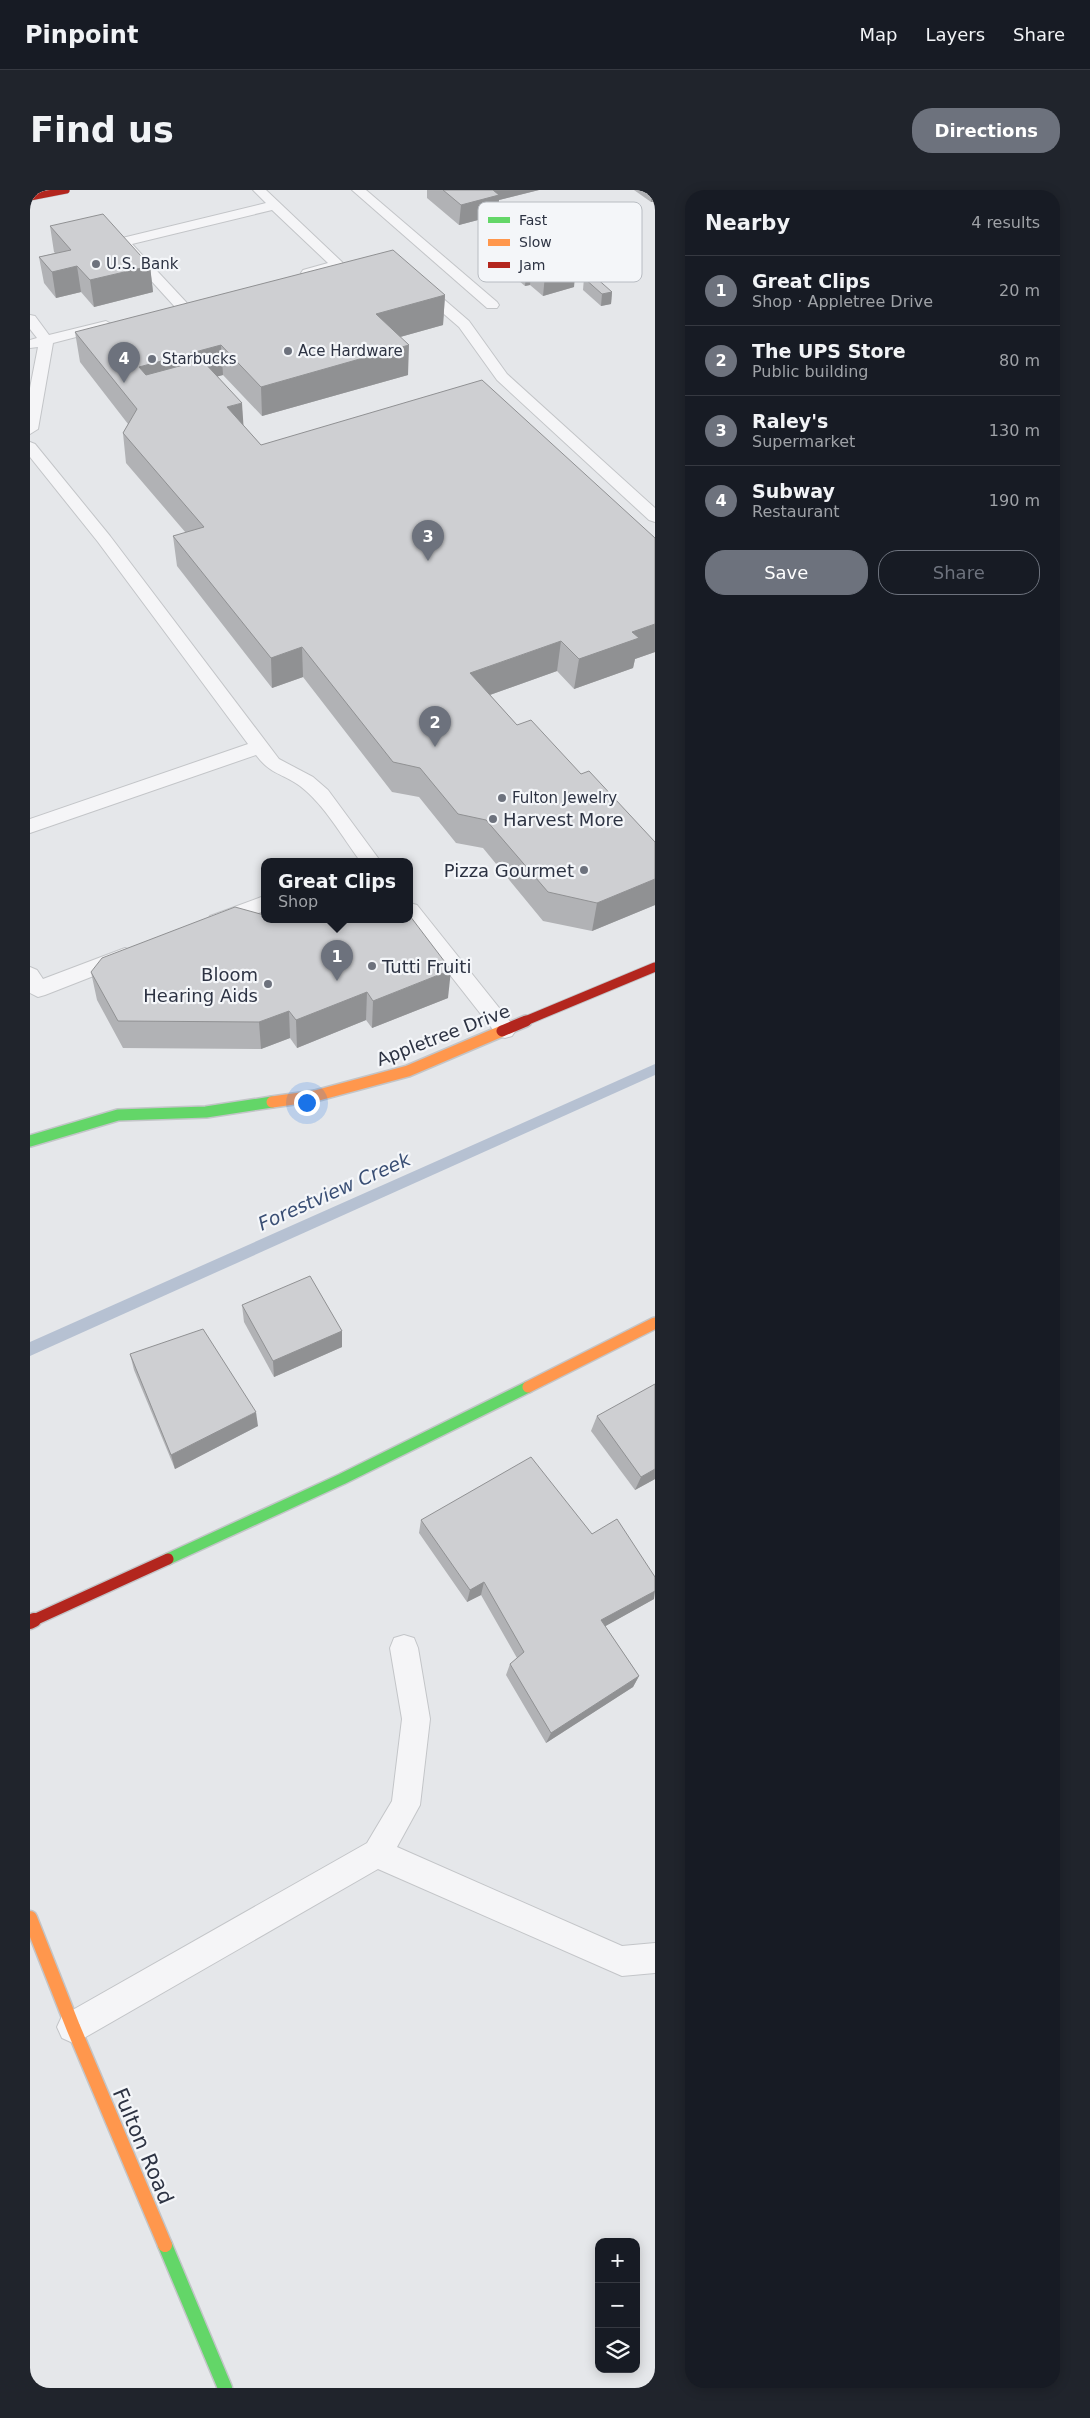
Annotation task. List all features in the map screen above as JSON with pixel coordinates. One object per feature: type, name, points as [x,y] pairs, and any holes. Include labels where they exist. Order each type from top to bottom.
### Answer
[{"type":"street","points":[[30,196],[66,190]]},
{"type":"street","points":[[30,202],[44,195]]},
{"type":"street","name":"Appletree Drive","points":[[30,1141],[118,1115],[206,1112],[315,1096],[408,1071],[655,967]]},
{"type":"street","points":[[30,1622],[342,1480],[655,1323]]},
{"type":"street","name":"Fulton Road","points":[[30,1918],[73,2027],[225,2388]]},
{"type":"lane","points":[[258,190],[342,265],[292,277]]},
{"type":"lane","points":[[358,190],[492,305]]},
{"type":"lane","points":[[162,310],[186,304],[123,242],[275,205]]},
{"type":"lane","points":[[407,275],[464,324],[502,377],[655,517]]},
{"type":"lane","points":[[30,319],[46,340],[30,430]]},
{"type":"lane","points":[[30,344],[123,320]]},
{"type":"lane","points":[[30,447],[104,540],[272,763],[306,781],[320,795],[368,858]]},
{"type":"lane","points":[[30,826],[260,747]]},
{"type":"lane","points":[[201,927],[261,904]]},
{"type":"lane","points":[[413,914],[505,1030]]},
{"type":"lane","points":[[30,975],[38,989],[147,948]]},
{"type":"lane","points":[[73,2027],[377,1853],[406,1804],[416,1719],[404,1648]]},
{"type":"lane","points":[[377,1853],[622,1961],[655,1958]]},
{"type":"building","points":[[443,190],[493,190],[499,195],[461,205]]},
{"type":"building","points":[[103,214],[150,266],[90,280],[77,266],[52,272],[39,257],[71,250],[50,226]]},
{"type":"building","points":[[393,250],[445,295],[376,314],[409,345],[261,387],[221,345],[139,367],[146,375],[202,360],[242,403],[227,407],[261,445],[482,380],[655,538],[655,624],[632,632],[639,638],[579,659],[561,641],[470,673],[517,725],[531,720],[581,774],[589,771],[655,842],[655,879],[597,903],[548,892],[486,820],[458,814],[420,768],[393,762],[302,647],[271,658],[173,536],[204,527],[123,433],[137,409],[75,332]]},
{"type":"building","points":[[588,282],[601,282],[612,292],[602,294]]},
{"type":"building","points":[[235,907],[261,914],[261,923],[413,923],[413,920],[451,970],[373,1001],[367,992],[296,1020],[289,1011],[259,1022],[118,1021],[91,972],[102,958]]},
{"type":"building","points":[[310,1276],[342,1331],[273,1361],[242,1305]]},
{"type":"building","points":[[203,1329],[256,1412],[171,1455],[130,1354]]},
{"type":"building","points":[[655,1384],[655,1469],[641,1477],[597,1416]]},
{"type":"building","points":[[531,1457],[592,1534],[617,1519],[655,1577],[655,1591],[601,1620],[639,1676],[551,1733],[510,1664],[524,1652],[484,1582],[470,1590],[421,1520]]},
{"type":"waterway","name":"Forestview Creek","points":[[30,1349],[655,1069]]},
{"type":"traffic: fast","points":[[30,1141],[118,1115],[206,1112],[272,1102]]},
{"type":"traffic: fast","points":[[168,1559],[342,1479],[528,1387]]},
{"type":"traffic: fast","points":[[165,2245],[225,2388]]},
{"type":"traffic: slow","points":[[272,1102],[315,1096],[408,1071],[502,1031]]},
{"type":"traffic: slow","points":[[528,1387],[655,1323]]},
{"type":"traffic: slow","points":[[30,1918],[73,2027],[165,2245]]},
{"type":"traffic: jam","points":[[30,197],[66,190]]},
{"type":"traffic: jam","points":[[502,1031],[655,967]]},
{"type":"traffic: jam","points":[[30,1622],[168,1559]]},
{"type":"place","name":"U.S. Bank","points":[[96,264]]},
{"type":"place","name":"Ace Hardware","points":[[288,351]]},
{"type":"place","name":"Starbucks","points":[[152,359]]},
{"type":"place","name":"Subway","points":[[124,383]]},
{"type":"place","name":"Raley's","points":[[428,561]]},
{"type":"place","name":"The UPS Store","points":[[435,747]]},
{"type":"place","name":"Fulton Jewelry","points":[[502,798]]},
{"type":"place","name":"Harvest More","points":[[493,819]]},
{"type":"place","name":"Pizza Gourmet","points":[[584,870]]},
{"type":"place","name":"Tutti Fruiti","points":[[372,966]]},
{"type":"place","name":"Great Clips","points":[[337,981]]},
{"type":"place","name":"Bloom Hearing Aids","points":[[268,984]]}]
